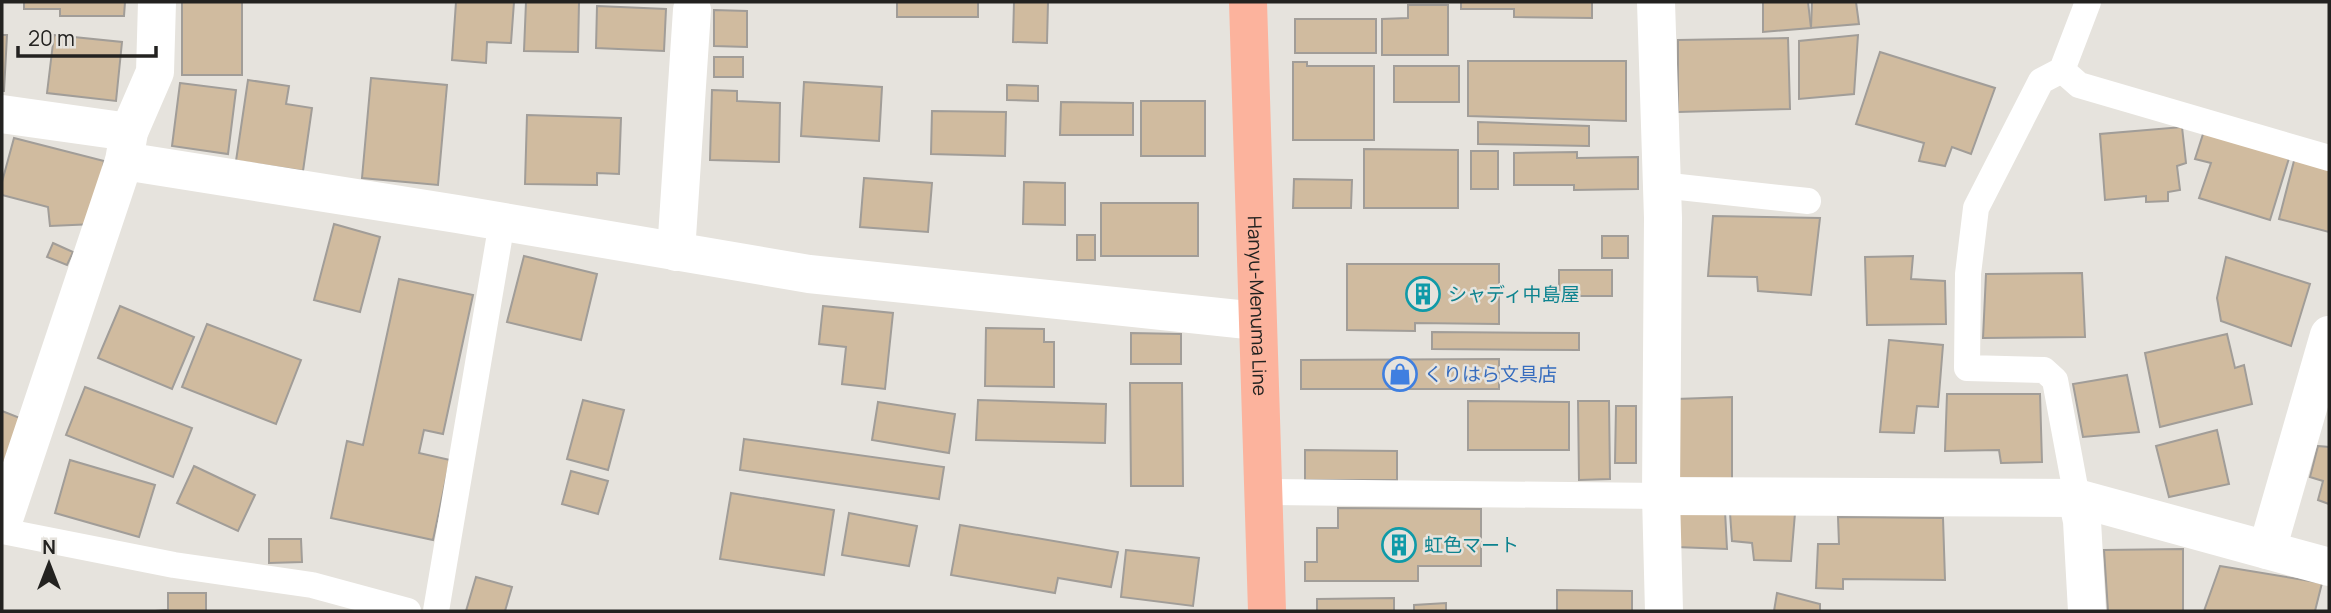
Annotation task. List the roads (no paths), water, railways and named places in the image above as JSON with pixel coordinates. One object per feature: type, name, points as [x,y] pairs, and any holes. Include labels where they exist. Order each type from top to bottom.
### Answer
[{"type":"main road","name":"Hanyu-Menuma Line","points":[[1248,2],[1267,611]]},
{"type":"street","points":[[2,525],[127,147],[155,72],[157,2]]},
{"type":"street","points":[[1656,2],[1661,185],[1661,496],[1664,611]]},
{"type":"street","points":[[676,252],[692,10]]},
{"type":"street","points":[[2,114],[127,147],[502,222],[809,274],[1257,321]]},
{"type":"street","points":[[2267,550],[2329,335]]},
{"type":"street","points":[[1661,496],[2077,498],[2329,567]]},
{"type":"street","points":[[2077,498],[2082,521],[2087,611]]},
{"type":"lane","points":[[2077,498],[2055,380],[2044,370],[1967,368],[1968,274],[1976,208],[2041,81],[2062,70],[2088,2]]},
{"type":"lane","points":[[2062,70],[2079,85],[2329,158]]},
{"type":"lane","points":[[1661,185],[1808,201]]},
{"type":"lane","points":[[436,611],[502,222]]},
{"type":"lane","points":[[1264,492],[1661,496]]},
{"type":"lane","points":[[2,531],[174,565],[312,585],[408,611]]},
{"type":"place","name":"シャディ中島屋","points":[[1423,294]]},
{"type":"place","name":"くりはら文具店","points":[[1400,374]]},
{"type":"place","name":"虹色マート","points":[[1399,545]]}]
